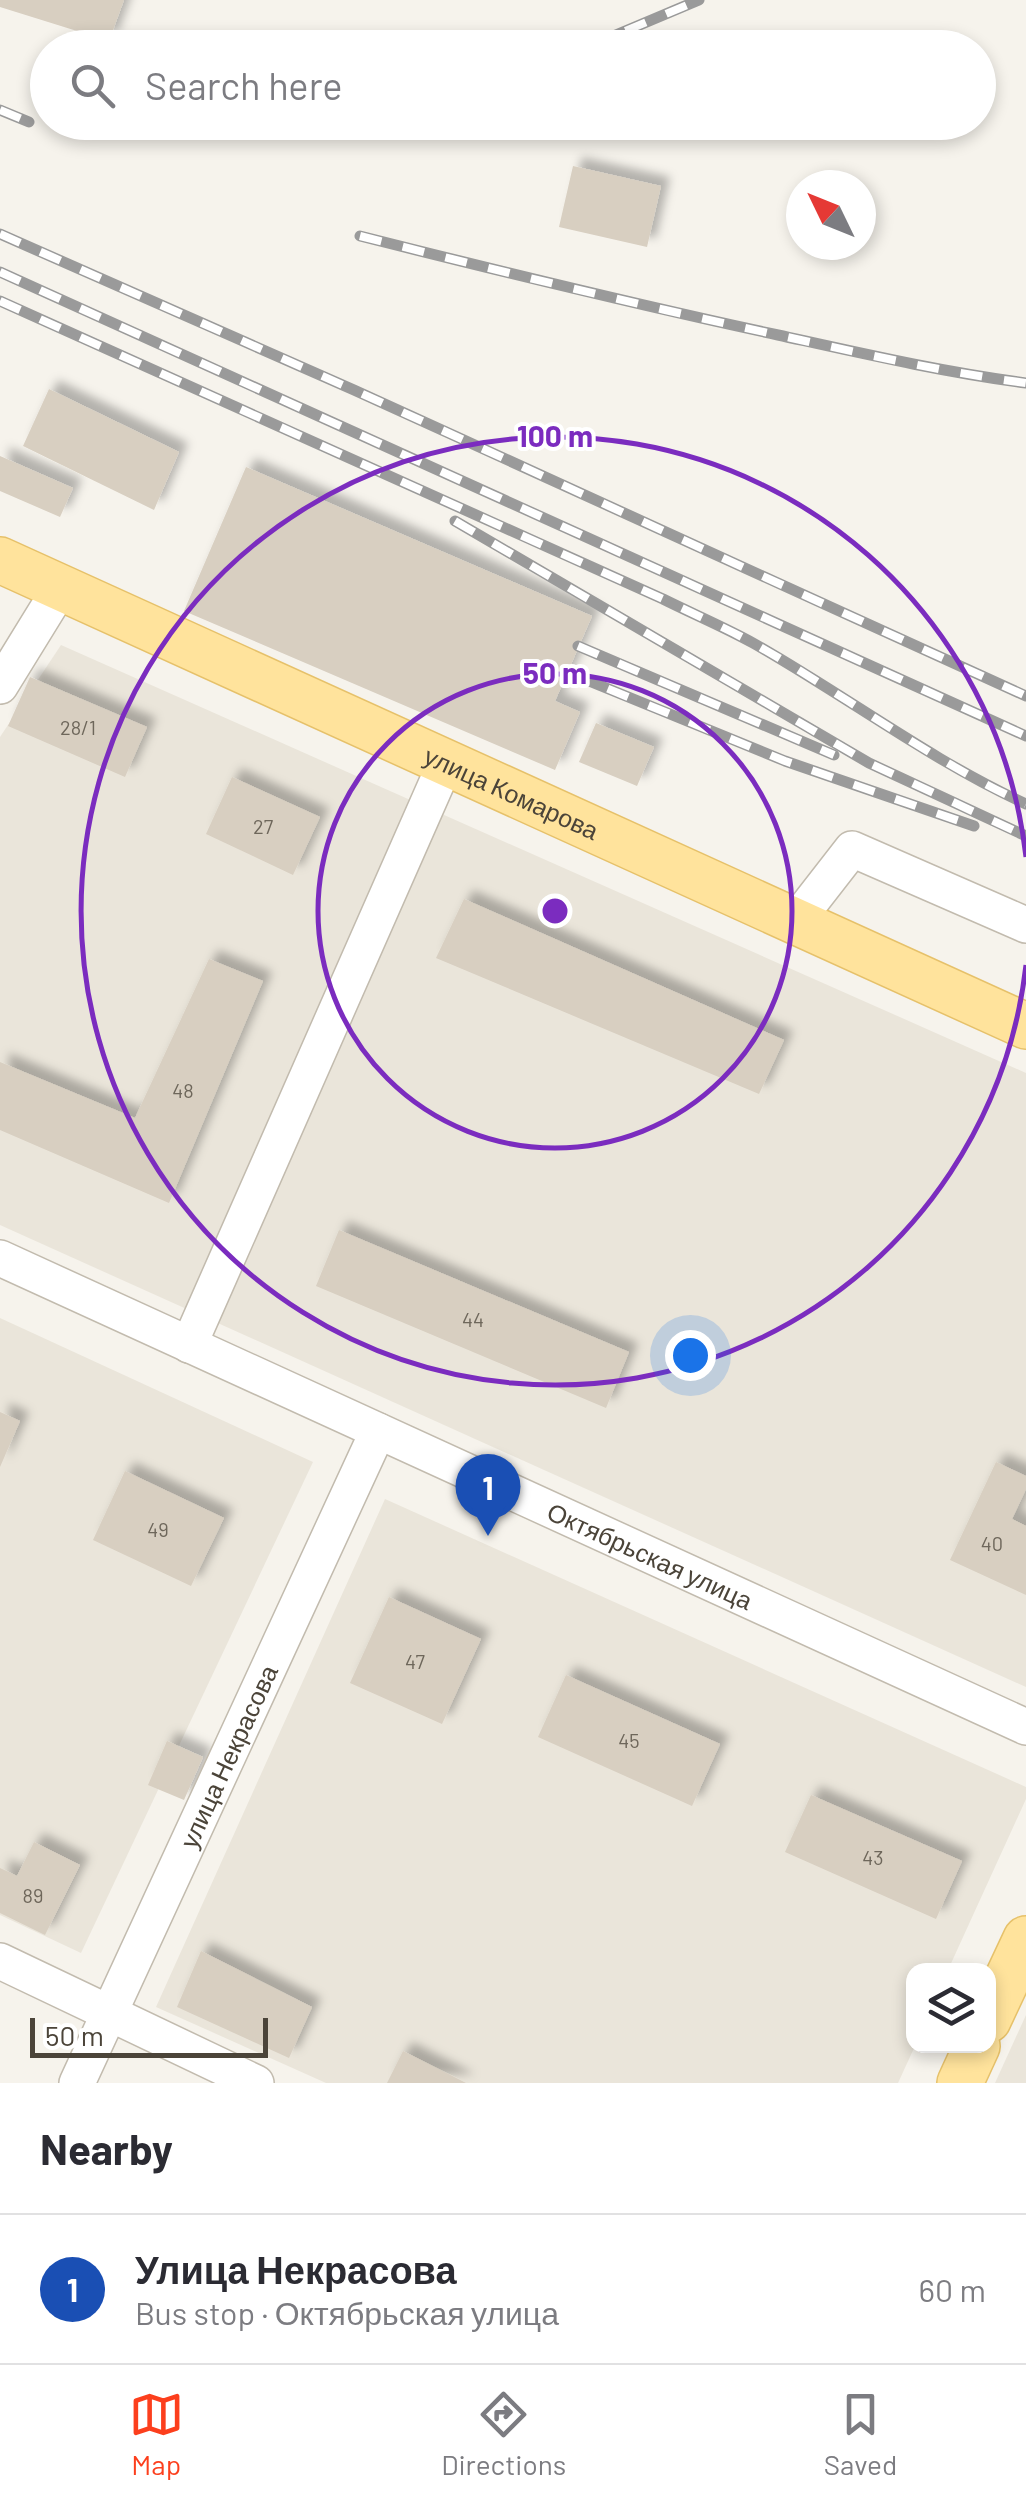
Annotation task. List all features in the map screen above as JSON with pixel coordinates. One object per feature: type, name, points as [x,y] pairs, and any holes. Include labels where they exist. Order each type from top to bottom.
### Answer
[{"type":"main road","name":"улица Комарова","points":[[0,560],[1026,1026]]},
{"type":"main road","points":[[996,2003],[1026,1939]]},
{"type":"main road","points":[[960,2083],[974,2053]]},
{"type":"street","points":[[0,686],[61,587]]},
{"type":"street","points":[[190,1345],[446,762]]},
{"type":"street","points":[[796,921],[852,849],[1026,925]]},
{"type":"street","name":"Октябрьская улица","points":[[0,1258],[1026,1727]]},
{"type":"street","name":"улица Некрасова","points":[[76,2083],[378,1431]]},
{"type":"street","points":[[0,1962],[256,2083]]},
{"type":"shaded area","points":[[61,645],[1026,1073],[1026,1687],[0,1225],[0,737]]},
{"type":"shaded area","points":[[0,1318],[313,1462],[81,1953],[0,1915]]},
{"type":"shaded area","points":[[385,1499],[1026,1787],[1026,1799],[951,1963],[906,1963],[906,2053],[912,2053],[898,2083],[326,2083],[156,2007]]},
{"type":"shaded area","points":[[1026,2015],[1026,2083],[995,2083]]},
{"type":"building","points":[[0,0],[124,0],[113,30],[74,30],[0,7]]},
{"type":"building","points":[[573,166],[661,186],[647,247],[559,227]]},
{"type":"building","points":[[49,389],[179,452],[154,510],[23,446]]},
{"type":"building","points":[[0,456],[73,488],[60,517],[0,491]]},
{"type":"building","points":[[246,467],[592,616],[555,701],[580,712],[555,770],[184,611]]},
{"type":"building","points":[[30,677],[147,727],[125,777],[8,726]]},
{"type":"building","points":[[596,723],[654,747],[637,786],[579,762]]},
{"type":"building","points":[[232,777],[320,817],[293,875],[206,834]]},
{"type":"building","points":[[464,899],[784,1040],[759,1094],[436,958]]},
{"type":"building","points":[[209,959],[263,981],[169,1203],[0,1130],[0,1062],[135,1118]]},
{"type":"building","points":[[339,1230],[629,1352],[606,1408],[316,1286]]},
{"type":"building","points":[[0,1412],[20,1421],[0,1467]]},
{"type":"building","points":[[996,1462],[1026,1476],[1026,1489],[1012,1519],[1026,1526],[1026,1595],[950,1560]]},
{"type":"building","points":[[125,1471],[224,1518],[191,1586],[93,1540]]},
{"type":"building","points":[[389,1597],[481,1639],[442,1724],[350,1683]]},
{"type":"building","points":[[566,1675],[720,1744],[692,1806],[538,1737]]},
{"type":"building","points":[[167,1741],[203,1757],[184,1800],[148,1785]]},
{"type":"building","points":[[811,1795],[962,1861],[936,1919],[785,1852]]},
{"type":"building","points":[[34,1842],[80,1865],[45,1935],[0,1913],[0,1868],[17,1876]]},
{"type":"building","points":[[201,1951],[312,2007],[289,2058],[177,2007]]},
{"type":"building","points":[[403,2051],[466,2083],[387,2083]]},
{"type":"railway","points":[[628,30],[699,0]]},
{"type":"railway","points":[[0,110],[29,122]]},
{"type":"railway","points":[[0,234],[354,390],[1026,696]]},
{"type":"railway","points":[[360,236],[726,324],[901,362],[1026,383]]},
{"type":"railway","points":[[0,272],[1026,736]]},
{"type":"railway","points":[[0,301],[731,631],[956,768],[1026,804]]},
{"type":"railway","points":[[455,521],[869,763],[1026,836]]},
{"type":"railway","points":[[578,646],[834,755]]},
{"type":"railway","points":[[567,672],[785,761],[974,826]]},
{"type":"place","name":"Улица Некрасова","points":[[488,1536]]}]
